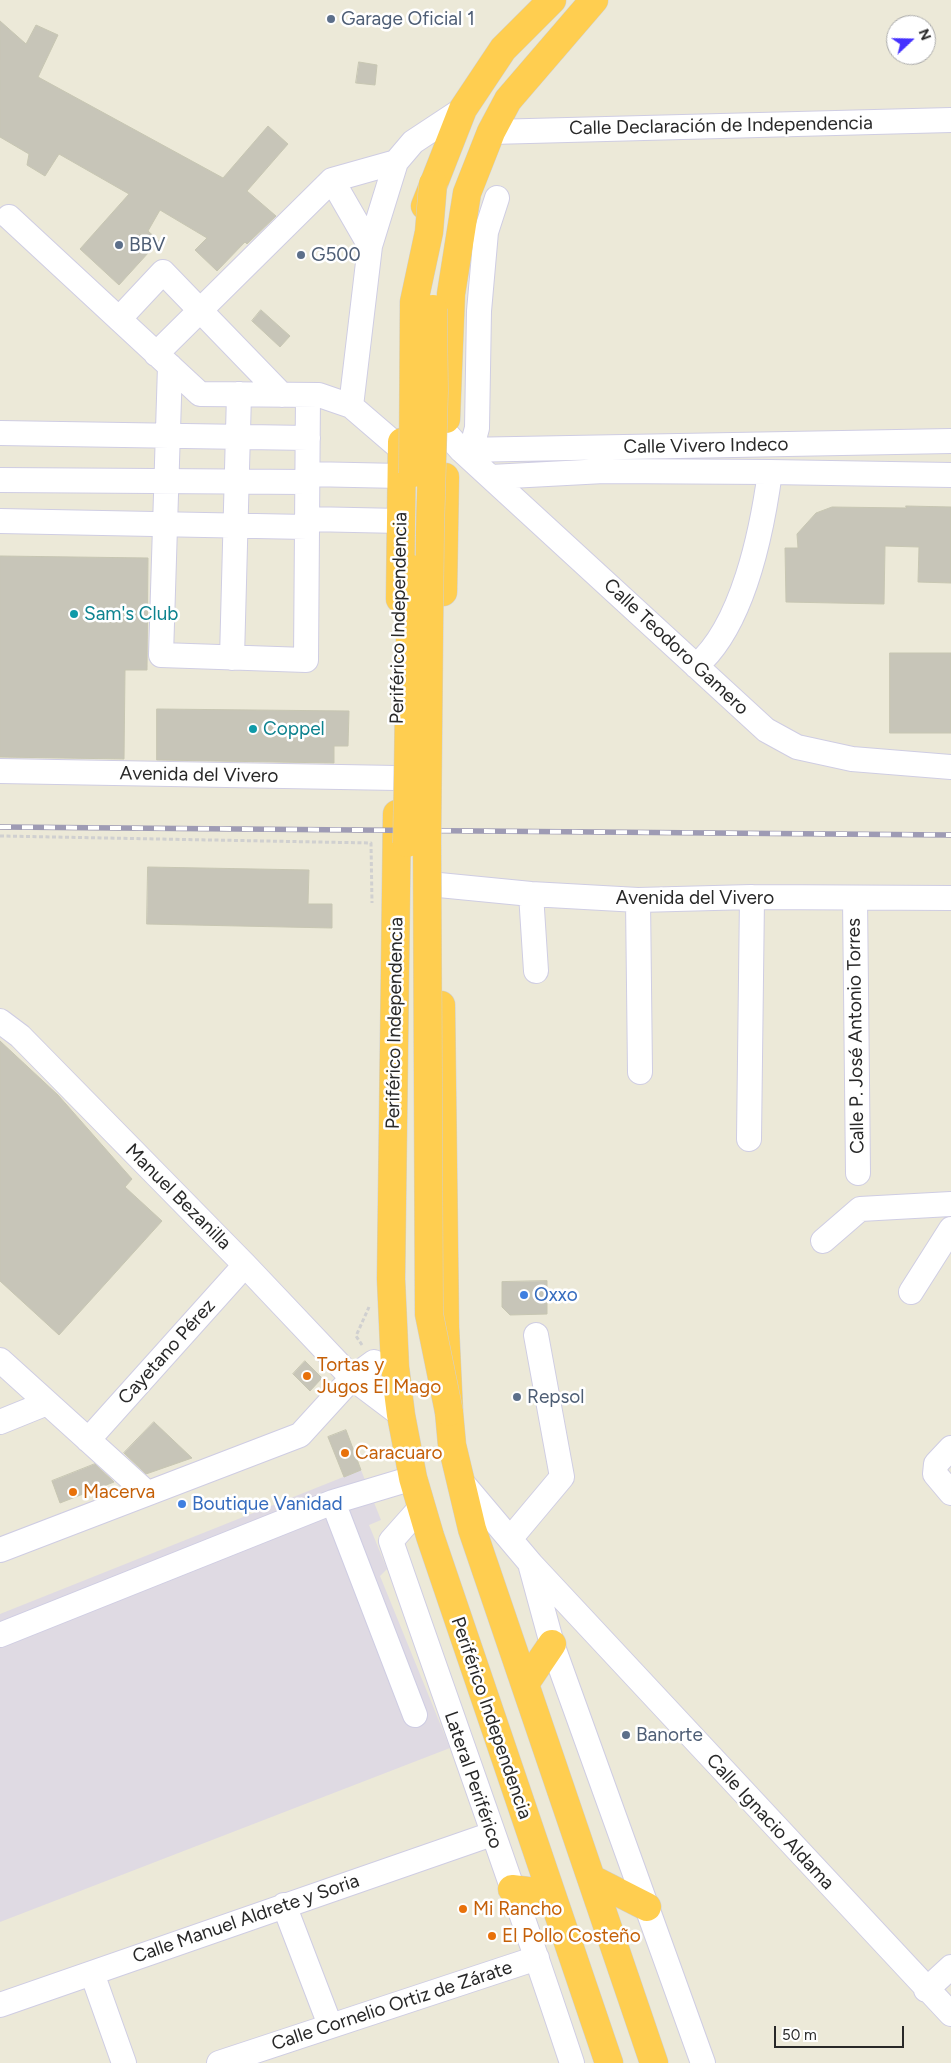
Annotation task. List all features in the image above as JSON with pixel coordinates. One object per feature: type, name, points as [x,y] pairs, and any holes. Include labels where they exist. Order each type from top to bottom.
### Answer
[{"type":"highway","name":"Periférico Independencia","points":[[449,1412],[445,1327],[439,885],[418,823],[397,778],[403,308],[422,215],[463,109],[503,49],[552,0]]},
{"type":"highway","name":"Periférico Independencia","points":[[594,0],[508,100],[491,132],[467,193],[451,294],[459,445],[418,823],[385,1364],[401,1415],[413,1478],[433,1546],[609,2063]]},
{"type":"highway","points":[[434,184],[429,232],[414,302],[418,823],[428,1314],[449,1412],[452,1445],[472,1529],[654,2063]]},
{"type":"highway","points":[[401,1415],[406,1364],[400,1278],[430,532],[434,391],[433,309],[448,251],[465,204]]},
{"type":"highway","points":[[525,1684],[552,1644]]},
{"type":"highway","points":[[592,1880],[647,1907]]},
{"type":"highway","points":[[512,1889],[551,1894]]},
{"type":"street","points":[[351,406],[370,246],[396,162],[413,142],[463,109]]},
{"type":"street","name":"Calle Declaración de Independencia","points":[[491,132],[951,120]]},
{"type":"street","points":[[308,395],[306,660],[161,656],[168,435],[163,360],[200,310],[332,180],[396,162]]},
{"type":"street","points":[[332,180],[370,246]]},
{"type":"street","points":[[459,445],[477,428],[479,311],[486,232],[497,198]]},
{"type":"street","points":[[9,217],[200,394],[319,395],[351,406],[402,449]]},
{"type":"street","points":[[119,319],[163,272],[282,395]]},
{"type":"street","points":[[232,658],[239,394]]},
{"type":"street","points":[[0,434],[308,438]]},
{"type":"street","name":"Calle Vivero Indeco","points":[[459,445],[951,441]]},
{"type":"street","name":"Calle Teodoro Gamero","points":[[459,445],[491,477],[766,730],[798,747],[852,759],[951,767]]},
{"type":"street","points":[[491,477],[604,471],[951,475]]},
{"type":"street","points":[[696,666],[708,655],[743,592],[770,472]]},
{"type":"street","points":[[0,480],[401,482]]},
{"type":"street","points":[[0,521],[401,528]]},
{"type":"street","name":"Avenida del Vivero","points":[[0,771],[397,778]]},
{"type":"street","name":"Avenida del Vivero","points":[[439,885],[531,894],[638,900],[752,897],[951,898]]},
{"type":"street","points":[[531,894],[536,972]]},
{"type":"street","points":[[749,1139],[752,897]]},
{"type":"street","name":"Calle P. José Antonio Torres","points":[[855,898],[858,1173]]},
{"type":"street","points":[[638,900],[640,1072]]},
{"type":"street","name":"Manuel Bezanilla","points":[[0,1021],[20,1036],[245,1265],[352,1378],[401,1415]]},
{"type":"street","points":[[822,1241],[860,1209],[951,1204]]},
{"type":"street","points":[[911,1292],[951,1229]]},
{"type":"street","name":"Cayetano Pérez","points":[[88,1440],[245,1265]]},
{"type":"street","points":[[510,1539],[562,1476],[536,1336]]},
{"type":"street","points":[[0,1360],[147,1493]]},
{"type":"street","points":[[0,1550],[300,1435],[352,1378],[385,1364]]},
{"type":"street","points":[[0,1422],[47,1403]]},
{"type":"street","points":[[951,1448],[936,1464],[935,1474],[951,1493]]},
{"type":"street","points":[[0,1634],[333,1502],[413,1478]]},
{"type":"street","name":"Calle Ignacio Aldama","points":[[460,1480],[530,1564],[926,1990],[951,2014]]},
{"type":"street","points":[[333,1502],[415,1715]]},
{"type":"street","name":"Lateral Periférico","points":[[422,1506],[391,1541],[572,2063]]},
{"type":"street","points":[[530,1564],[552,1644],[704,2063]]},
{"type":"street","name":"Calle Manuel Aldrete y Soria","points":[[0,2005],[492,1834]]},
{"type":"street","points":[[284,1905],[330,2025]]},
{"type":"street","name":"Calle Cornelio Ortiz de Zárate","points":[[219,2063],[537,1958]]},
{"type":"street","points":[[926,1990],[951,1967]]},
{"type":"street","points":[[92,1973],[124,2063]]},
{"type":"path","points":[[0,836],[371,843],[372,913]]},
{"type":"path","points":[[369,1298],[369,1308],[356,1336],[385,1364]]},
{"type":"shaded area","points":[[361,1470],[381,1520],[369,1525],[387,1569],[380,1576],[450,1748],[0,1922],[0,1614]]},
{"type":"building","points":[[0,21],[26,44],[36,25],[58,35],[38,77],[223,178],[268,126],[288,144],[247,191],[276,216],[247,244],[245,242],[217,271],[195,250],[207,238],[160,210],[148,231],[159,241],[119,285],[80,249],[129,194],[59,154],[45,176],[27,165],[29,154],[0,137]]},
{"type":"building","points":[[359,62],[377,65],[375,85],[356,83]]},
{"type":"building","points":[[261,310],[290,336],[280,347],[252,321]]},
{"type":"building","points":[[906,506],[951,507],[951,583],[918,582],[919,547],[885,546],[884,604],[786,602],[785,548],[798,548],[797,534],[816,513],[832,507],[906,508]]},
{"type":"building","name":"Sam's Club","points":[[0,556],[148,558],[147,670],[125,670],[124,759],[0,757]]},
{"type":"building","points":[[890,653],[951,653],[951,733],[890,733]]},
{"type":"building","name":"Coppel","points":[[157,709],[349,711],[348,746],[334,746],[334,763],[157,760]]},
{"type":"building","points":[[148,867],[309,870],[308,904],[332,904],[332,928],[147,924]]},
{"type":"building","points":[[0,1041],[58,1095],[132,1179],[125,1187],[162,1221],[59,1335],[0,1281]]},
{"type":"building","name":"Oxxo","points":[[547,1281],[547,1314],[510,1315],[502,1307],[502,1282]]},
{"type":"building","name":"Tortas y Jugos El Mago","points":[[305,1361],[322,1378],[310,1391],[293,1374]]},
{"type":"building","points":[[154,1422],[192,1458],[146,1474],[124,1453]]},
{"type":"building","name":"Caracuaro","points":[[346,1430],[361,1470],[344,1477],[328,1437]]},
{"type":"building","name":"Macerva","points":[[95,1464],[114,1482],[60,1503],[52,1481]]},
{"type":"railway","points":[[0,827],[951,835]]},
{"type":"place","name":"Garage Oficial 1","points":[[331,19]]},
{"type":"place","name":"BBV","points":[[119,245]]},
{"type":"place","name":"G500","points":[[301,255]]},
{"type":"place","name":"Sam's Club","points":[[74,614]]},
{"type":"place","name":"Coppel","points":[[253,729]]},
{"type":"place","name":"Oxxo","points":[[524,1295]]},
{"type":"place","name":"Tortas y Jugos El Mago","points":[[307,1376]]},
{"type":"place","name":"Repsol","points":[[517,1397]]},
{"type":"place","name":"Caracuaro","points":[[345,1453]]},
{"type":"place","name":"Macerva","points":[[73,1492]]},
{"type":"place","name":"Boutique Vanidad","points":[[182,1504]]},
{"type":"place","name":"Banorte","points":[[626,1735]]},
{"type":"place","name":"Mi Rancho","points":[[463,1909]]},
{"type":"place","name":"El Pollo Costeño","points":[[492,1936]]}]
